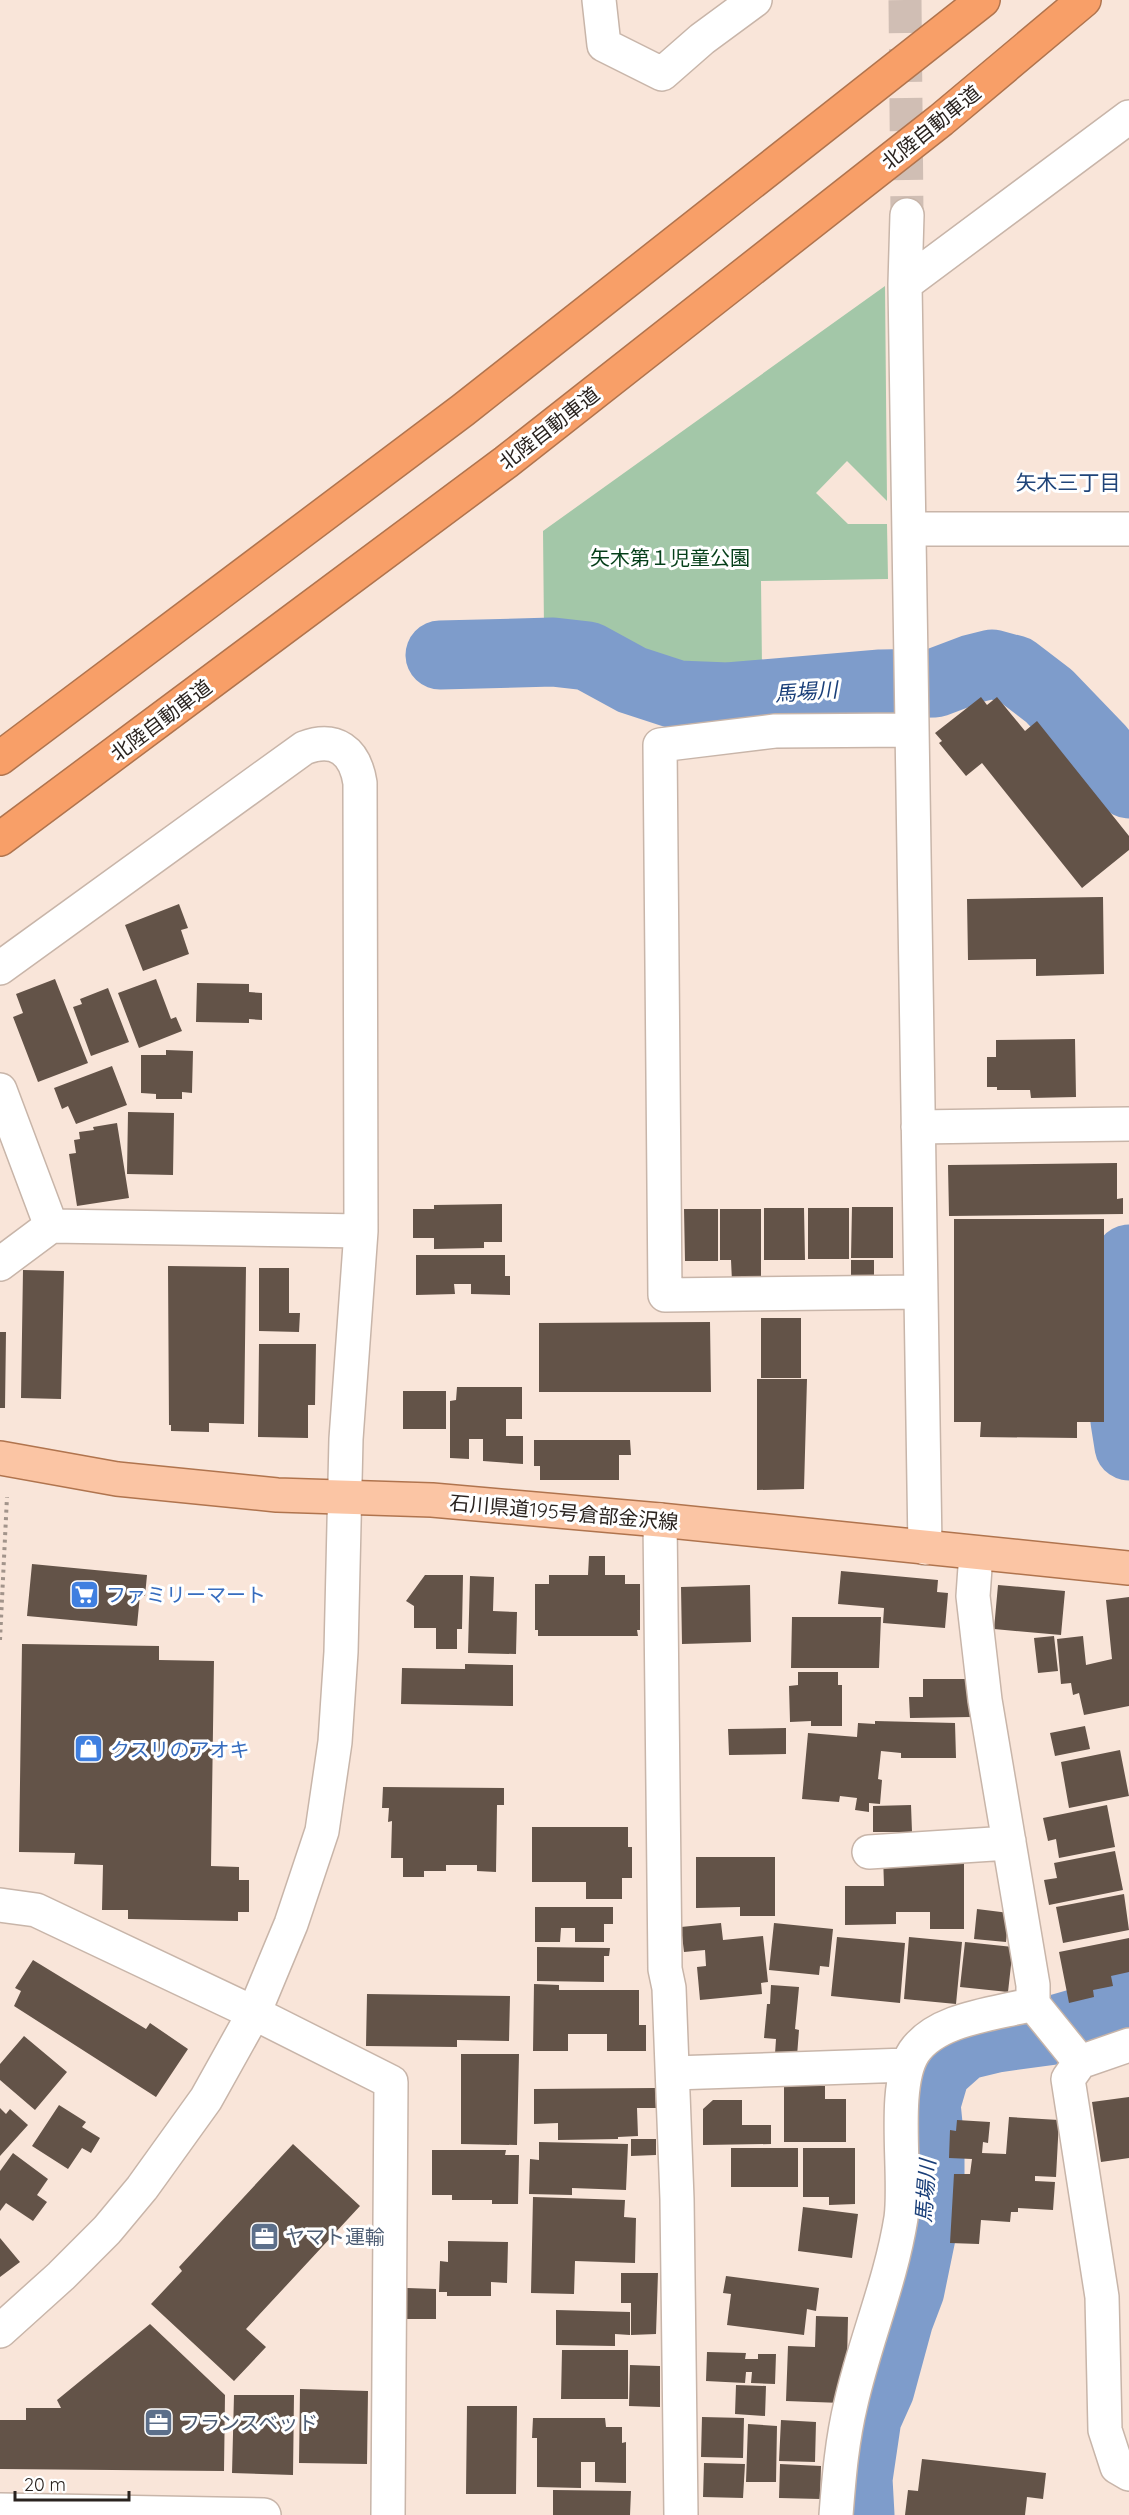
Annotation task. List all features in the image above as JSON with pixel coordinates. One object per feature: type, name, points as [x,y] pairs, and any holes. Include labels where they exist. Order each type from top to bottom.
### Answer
[{"type":"highway","points":[[0,758],[463,410],[983,0]]},
{"type":"highway","name":"北陸自動車道","points":[[0,839],[506,462],[941,120],[1084,0]]},
{"type":"highway","points":[[941,120],[1108,0]]},
{"type":"main road","name":"石川県道195号倉部金沢線","points":[[0,1458],[117,1479],[278,1495],[432,1500],[660,1520],[1129,1568]]},
{"type":"street","points":[[599,0],[604,45],[662,74],[702,39],[755,0]]},
{"type":"street","points":[[905,284],[1129,117]]},
{"type":"street","points":[[907,215],[905,284],[925,1548]]},
{"type":"street","points":[[909,529],[1129,529]]},
{"type":"street","points":[[912,717],[660,745],[665,1295],[920,1292]]},
{"type":"street","points":[[0,968],[304,748],[328,743],[346,752],[354,760],[360,783],[361,1231],[344,1497],[341,1652],[335,1742],[322,1831],[291,1924],[254,2013],[206,2099],[142,2188],[106,2230],[61,2276],[0,2331]]},
{"type":"street","points":[[0,1090],[51,1227]]},
{"type":"street","points":[[918,1127],[1129,1124]]},
{"type":"street","points":[[0,1264],[51,1227],[361,1231]]},
{"type":"street","points":[[660,1520],[665,1969],[669,1988],[673,2073],[681,2515]]},
{"type":"street","points":[[976,1553],[973,1596],[985,1700],[1036,2008],[1073,2054]]},
{"type":"street","points":[[869,1852],[1009,1841]]},
{"type":"street","points":[[0,1905],[36,1910],[254,2013],[391,2082],[388,2515]]},
{"type":"street","points":[[836,2515],[840,2453],[851,2400],[901,2217],[901,2119],[907,2065],[923,2041],[942,2028],[1036,2008]]},
{"type":"street","points":[[1073,2054],[1129,2045]]},
{"type":"street","points":[[1073,2054],[1068,2079],[1116,2297],[1105,2430],[1117,2467],[1129,2474]]},
{"type":"street","points":[[673,2073],[907,2065]]},
{"type":"street","points":[[0,2510],[270,2515]]},
{"type":"path","points":[[0,1640],[7,1495]]},
{"type":"green space","name":"矢木第１児童公園","points":[[885,286],[887,501],[847,461],[816,493],[848,524],[887,524],[888,579],[761,581],[762,667],[737,671],[702,671],[682,667],[597,631],[544,629],[543,531]]},
{"type":"building","points":[[981,697],[987,705],[997,697],[1025,731],[1037,721],[1129,836],[1129,850],[1082,888],[982,763],[966,776],[939,743],[942,741],[935,733]]},
{"type":"building","points":[[1103,897],[1104,974],[1036,976],[1036,959],[968,960],[967,899]]},
{"type":"building","points":[[179,904],[188,928],[181,930],[189,954],[143,971],[125,925]]},
{"type":"building","points":[[55,979],[88,1063],[38,1082],[13,1017],[23,1013],[16,994]]},
{"type":"building","points":[[156,979],[171,1019],[176,1017],[182,1031],[139,1048],[118,993]]},
{"type":"building","points":[[197,983],[249,984],[249,992],[262,993],[262,1020],[249,1019],[249,1023],[196,1022]]},
{"type":"building","points":[[108,988],[129,1042],[91,1056],[73,1007],[82,1004],[80,999]]},
{"type":"building","points":[[1075,1039],[1076,1097],[1031,1098],[1030,1090],[997,1090],[997,1087],[987,1087],[987,1057],[996,1057],[996,1040]]},
{"type":"building","points":[[166,1050],[193,1051],[192,1093],[182,1092],[182,1099],[156,1099],[156,1094],[141,1093],[141,1055],[166,1055]]},
{"type":"building","points":[[112,1066],[127,1105],[76,1124],[68,1106],[62,1109],[54,1088]]},
{"type":"building","points":[[128,1112],[174,1113],[173,1175],[127,1174]]},
{"type":"building","points":[[117,1123],[129,1198],[77,1206],[69,1154],[76,1153],[74,1140],[80,1139],[79,1132]]},
{"type":"building","points":[[1117,1163],[1117,1199],[1123,1198],[1123,1214],[949,1216],[948,1165]]},
{"type":"building","points":[[502,1204],[502,1242],[484,1242],[484,1248],[434,1249],[434,1238],[413,1238],[413,1209],[434,1209],[434,1205]]},
{"type":"building","points":[[852,1207],[893,1207],[893,1258],[851,1258]]},
{"type":"building","points":[[764,1208],[804,1208],[805,1260],[764,1260]]},
{"type":"building","points":[[808,1208],[849,1208],[849,1259],[808,1259]]},
{"type":"building","points":[[684,1209],[718,1209],[718,1261],[685,1261]]},
{"type":"building","points":[[720,1209],[761,1209],[761,1281],[732,1281],[731,1260],[720,1260]]},
{"type":"building","points":[[954,1219],[1104,1219],[1104,1422],[1077,1422],[1077,1438],[980,1437],[981,1422],[954,1422]]},
{"type":"building","points":[[416,1255],[505,1255],[505,1276],[510,1276],[510,1295],[471,1294],[471,1284],[454,1284],[455,1294],[416,1295]]},
{"type":"building","points":[[851,1260],[874,1260],[874,1279],[851,1280]]},
{"type":"building","points":[[168,1266],[246,1267],[244,1424],[209,1423],[209,1432],[171,1431],[171,1425],[169,1425]]},
{"type":"building","points":[[259,1268],[289,1268],[289,1313],[300,1313],[299,1332],[259,1331]]},
{"type":"building","points":[[23,1270],[64,1271],[61,1399],[21,1398]]},
{"type":"building","points":[[761,1318],[801,1318],[801,1378],[761,1378]]},
{"type":"building","points":[[710,1322],[711,1392],[539,1392],[539,1323]]},
{"type":"building","points":[[0,1332],[6,1332],[5,1408],[0,1408]]},
{"type":"building","points":[[259,1344],[316,1344],[315,1405],[308,1405],[308,1438],[258,1437]]},
{"type":"building","points":[[757,1379],[807,1379],[804,1489],[757,1490]]},
{"type":"building","points":[[457,1387],[522,1387],[522,1419],[506,1419],[506,1436],[523,1436],[523,1464],[483,1461],[483,1439],[469,1439],[469,1459],[450,1458],[450,1401],[456,1400]]},
{"type":"building","points":[[403,1391],[446,1391],[446,1429],[403,1429]]},
{"type":"building","points":[[534,1440],[630,1440],[631,1455],[619,1455],[619,1480],[540,1480],[540,1466],[534,1466]]},
{"type":"building","points":[[589,1556],[605,1556],[605,1575],[625,1575],[625,1584],[640,1584],[638,1636],[538,1636],[538,1630],[535,1630],[535,1584],[549,1584],[549,1575],[588,1575]]},
{"type":"building","points":[[32,1564],[147,1575],[145,1596],[140,1595],[137,1626],[27,1616]]},
{"type":"building","points":[[841,1571],[938,1580],[937,1592],[948,1593],[945,1628],[883,1623],[884,1608],[838,1604]]},
{"type":"building","points":[[425,1575],[463,1575],[462,1629],[457,1629],[457,1649],[436,1649],[436,1628],[414,1628],[414,1606],[406,1601]]},
{"type":"building","points":[[470,1576],[494,1577],[493,1611],[517,1612],[516,1654],[468,1653]]},
{"type":"building","points":[[750,1585],[751,1642],[682,1644],[681,1587]]},
{"type":"building","points":[[998,1585],[1065,1591],[1061,1635],[994,1629]]},
{"type":"building","points":[[1129,1597],[1129,1706],[1084,1715],[1079,1693],[1073,1695],[1071,1683],[1061,1684],[1057,1639],[1083,1636],[1086,1665],[1112,1659],[1106,1600]]},
{"type":"building","points":[[792,1617],[881,1617],[879,1668],[791,1668]]},
{"type":"building","points":[[1054,1636],[1058,1671],[1038,1673],[1034,1638]]},
{"type":"building","points":[[22,1644],[159,1646],[159,1660],[214,1661],[211,1866],[239,1867],[239,1880],[249,1880],[249,1912],[238,1912],[238,1921],[128,1919],[128,1910],[102,1910],[103,1865],[74,1864],[75,1853],[19,1852]]},
{"type":"building","points":[[465,1664],[513,1665],[513,1706],[401,1704],[402,1668],[465,1669]]},
{"type":"building","points":[[798,1672],[838,1672],[838,1685],[842,1685],[842,1726],[811,1726],[811,1721],[790,1722],[789,1686],[798,1685]]},
{"type":"building","points":[[923,1679],[970,1679],[971,1717],[910,1718],[909,1697],[923,1697]]},
{"type":"building","points":[[875,1721],[955,1723],[956,1758],[901,1758],[901,1753],[881,1751],[878,1779],[882,1780],[880,1804],[869,1803],[869,1812],[855,1810],[857,1798],[840,1796],[839,1802],[802,1799],[808,1733],[857,1737],[858,1723],[875,1724]]},
{"type":"building","points":[[1085,1726],[1090,1749],[1055,1756],[1050,1733]]},
{"type":"building","points":[[786,1728],[786,1754],[729,1755],[728,1729]]},
{"type":"building","points":[[1120,1750],[1129,1796],[1069,1808],[1061,1762]]},
{"type":"building","points":[[383,1787],[504,1788],[504,1805],[497,1805],[496,1872],[477,1871],[477,1865],[446,1865],[446,1871],[424,1871],[424,1877],[403,1877],[403,1858],[391,1858],[392,1821],[388,1822],[389,1808],[382,1808]]},
{"type":"building","points":[[911,1805],[912,1832],[873,1832],[873,1806]]},
{"type":"building","points":[[1107,1805],[1115,1847],[1059,1858],[1056,1839],[1048,1841],[1043,1818]]},
{"type":"building","points":[[532,1827],[628,1827],[628,1847],[632,1847],[632,1878],[622,1878],[622,1899],[586,1899],[586,1882],[532,1882]]},
{"type":"building","points":[[1115,1851],[1123,1890],[1049,1905],[1044,1880],[1057,1878],[1054,1863]]},
{"type":"building","points":[[883,1855],[964,1855],[964,1929],[930,1929],[930,1912],[896,1912],[896,1924],[845,1925],[845,1886],[884,1886]]},
{"type":"building","points":[[696,1857],[775,1857],[775,1916],[740,1916],[740,1907],[696,1908]]},
{"type":"building","points":[[1124,1894],[1129,1930],[1063,1943],[1056,1907]]},
{"type":"building","points":[[535,1907],[613,1907],[613,1924],[604,1924],[604,1942],[575,1942],[575,1928],[561,1928],[560,1942],[535,1942]]},
{"type":"building","points":[[977,1909],[1009,1913],[1006,1942],[974,1939]]},
{"type":"building","points":[[721,1923],[723,1940],[763,1936],[768,1982],[761,1983],[762,1994],[700,2000],[697,1967],[706,1966],[705,1950],[684,1952],[681,1927]]},
{"type":"building","points":[[774,1923],[833,1929],[829,1967],[820,1966],[819,1975],[769,1970]]},
{"type":"building","points":[[837,1937],[905,1943],[900,2003],[831,1996]]},
{"type":"building","points":[[909,1937],[962,1942],[956,2004],[904,1999]]},
{"type":"building","points":[[1129,1938],[1129,1972],[1111,1976],[1113,1986],[1093,1990],[1094,1997],[1069,2003],[1059,1952]]},
{"type":"building","points":[[965,1942],[1013,1947],[1008,1992],[960,1987]]},
{"type":"building","points":[[537,1947],[610,1948],[609,1956],[604,1956],[604,1982],[537,1981]]},
{"type":"building","points":[[33,1960],[146,2029],[150,2023],[188,2049],[156,2097],[14,2006],[21,1991],[15,1988]]},
{"type":"building","points":[[534,1984],[559,1985],[559,1990],[639,1990],[639,2025],[646,2025],[646,2051],[607,2051],[607,2034],[568,2034],[568,2051],[533,2051]]},
{"type":"building","points":[[771,1985],[799,1987],[795,2029],[799,2030],[797,2056],[775,2054],[776,2039],[764,2038]]},
{"type":"building","points":[[367,1994],[510,1996],[509,2041],[457,2040],[457,2047],[366,2046]]},
{"type":"building","points":[[24,2036],[67,2072],[35,2110],[0,2080],[0,2064]]},
{"type":"building","points":[[461,2054],[519,2054],[517,2145],[461,2144]]},
{"type":"building","points":[[784,2086],[825,2086],[825,2099],[846,2099],[846,2142],[784,2142]]},
{"type":"building","points":[[655,2088],[656,2108],[637,2108],[638,2136],[618,2137],[618,2139],[558,2140],[558,2123],[534,2124],[534,2089]]},
{"type":"building","points":[[1129,2097],[1129,2158],[1101,2162],[1092,2102]]},
{"type":"building","points":[[713,2100],[742,2100],[742,2125],[771,2125],[771,2144],[703,2145],[703,2109]]},
{"type":"building","points":[[59,2105],[86,2122],[82,2127],[100,2138],[91,2153],[82,2148],[68,2169],[32,2146]]},
{"type":"building","points":[[0,2108],[6,2114],[10,2109],[28,2125],[0,2156]]},
{"type":"building","points":[[1009,2117],[1059,2120],[1056,2177],[1035,2176],[1035,2181],[1055,2182],[1053,2210],[1018,2208],[1018,2212],[1011,2212],[1010,2222],[981,2220],[979,2244],[950,2243],[954,2174],[970,2174],[972,2159],[949,2158],[950,2130],[956,2131],[957,2120],[990,2122],[988,2143],[983,2142],[982,2153],[1006,2154]]},
{"type":"building","points":[[631,2139],[656,2139],[656,2155],[631,2156]]},
{"type":"building","points":[[539,2142],[628,2144],[626,2190],[572,2188],[572,2195],[529,2194],[530,2159],[539,2160]]},
{"type":"building","points":[[293,2144],[360,2206],[246,2329],[266,2347],[234,2381],[151,2304],[182,2271],[179,2267]]},
{"type":"building","points":[[731,2148],[798,2148],[798,2187],[731,2187]]},
{"type":"building","points":[[803,2148],[855,2148],[855,2204],[829,2205],[829,2197],[803,2197]]},
{"type":"building","points":[[432,2150],[506,2150],[505,2155],[519,2155],[518,2204],[492,2204],[492,2200],[452,2200],[452,2195],[432,2195]]},
{"type":"building","points":[[13,2153],[48,2179],[37,2195],[47,2202],[33,2221],[6,2203],[0,2211],[0,2171]]},
{"type":"building","points":[[533,2197],[625,2200],[624,2217],[636,2218],[635,2263],[575,2261],[574,2294],[531,2293]]},
{"type":"building","points":[[803,2207],[858,2214],[852,2258],[798,2251]]},
{"type":"building","points":[[0,2238],[20,2262],[0,2277]]},
{"type":"building","points":[[448,2241],[508,2242],[507,2283],[491,2282],[491,2296],[447,2296],[447,2292],[439,2292],[440,2261],[448,2262]]},
{"type":"building","points":[[621,2273],[658,2273],[656,2334],[631,2335],[631,2303],[621,2303]]},
{"type":"building","points":[[726,2276],[819,2288],[816,2311],[807,2309],[804,2335],[727,2325],[731,2294],[723,2293]]},
{"type":"building","points":[[407,2288],[436,2289],[436,2319],[406,2319]]},
{"type":"building","points":[[556,2310],[630,2312],[630,2335],[615,2334],[615,2346],[556,2345]]},
{"type":"building","points":[[816,2316],[848,2317],[847,2362],[843,2362],[842,2403],[786,2401],[788,2346],[815,2347]]},
{"type":"building","points":[[150,2324],[225,2395],[224,2471],[0,2469],[0,2420],[26,2420],[26,2408],[61,2408],[57,2400]]},
{"type":"building","points":[[562,2350],[628,2350],[628,2399],[561,2399]]},
{"type":"building","points":[[707,2352],[746,2353],[745,2359],[758,2359],[758,2354],[776,2354],[775,2384],[751,2383],[752,2372],[746,2372],[745,2383],[706,2381]]},
{"type":"building","points":[[630,2365],[660,2366],[660,2407],[629,2406]]},
{"type":"building","points":[[736,2385],[766,2386],[765,2416],[735,2414]]},
{"type":"building","points":[[300,2389],[368,2391],[367,2464],[299,2463]]},
{"type":"building","points":[[234,2395],[294,2395],[293,2475],[232,2473]]},
{"type":"building","points":[[467,2406],[517,2406],[516,2494],[466,2494]]},
{"type":"building","points":[[702,2417],[744,2418],[743,2458],[701,2457]]},
{"type":"building","points":[[533,2418],[605,2418],[606,2427],[622,2427],[622,2443],[626,2442],[626,2483],[595,2482],[595,2462],[581,2462],[581,2488],[537,2487],[537,2438],[532,2438]]},
{"type":"building","points":[[781,2420],[816,2422],[815,2462],[779,2461]]},
{"type":"building","points":[[748,2424],[777,2426],[776,2482],[746,2482]]},
{"type":"building","points":[[922,2459],[1046,2473],[1043,2499],[1027,2497],[1025,2515],[905,2515],[908,2490],[918,2491]]},
{"type":"building","points":[[704,2463],[745,2464],[743,2498],[703,2497]]},
{"type":"building","points":[[780,2464],[821,2466],[820,2499],[779,2498]]},
{"type":"building","points":[[553,2490],[631,2491],[630,2515],[553,2515]]},
{"type":"waterway","name":"馬場川","points":[[440,655],[553,652],[588,656],[632,680],[678,695],[728,697],[881,684],[935,683],[992,664],[1015,670],[1049,696],[1100,749],[1129,784]]},
{"type":"waterway","name":"馬場川","points":[[1129,1259],[1124,1280],[1120,1327],[1121,1377],[1129,1446]]},
{"type":"waterway","name":"馬場川","points":[[860,2515],[858,2479],[867,2418],[880,2389],[899,2319],[910,2290],[925,2217],[930,2180],[930,2144],[926,2104],[936,2070],[963,2046],[996,2038],[1054,2030],[1113,2013],[1129,1999]]},
{"type":"tunnel","points":[[905,0],[907,215]]},
{"type":"place","name":"ファミリーマート","points":[[85,1594]]},
{"type":"place","name":"クスリのアオキ","points":[[89,1749]]},
{"type":"place","name":"ヤマト運輸","points":[[264,2236]]},
{"type":"place","name":"フランスベッド","points":[[159,2422]]},
{"type":"district","name":"矢木三丁目","points":[[1068,482]]}]
